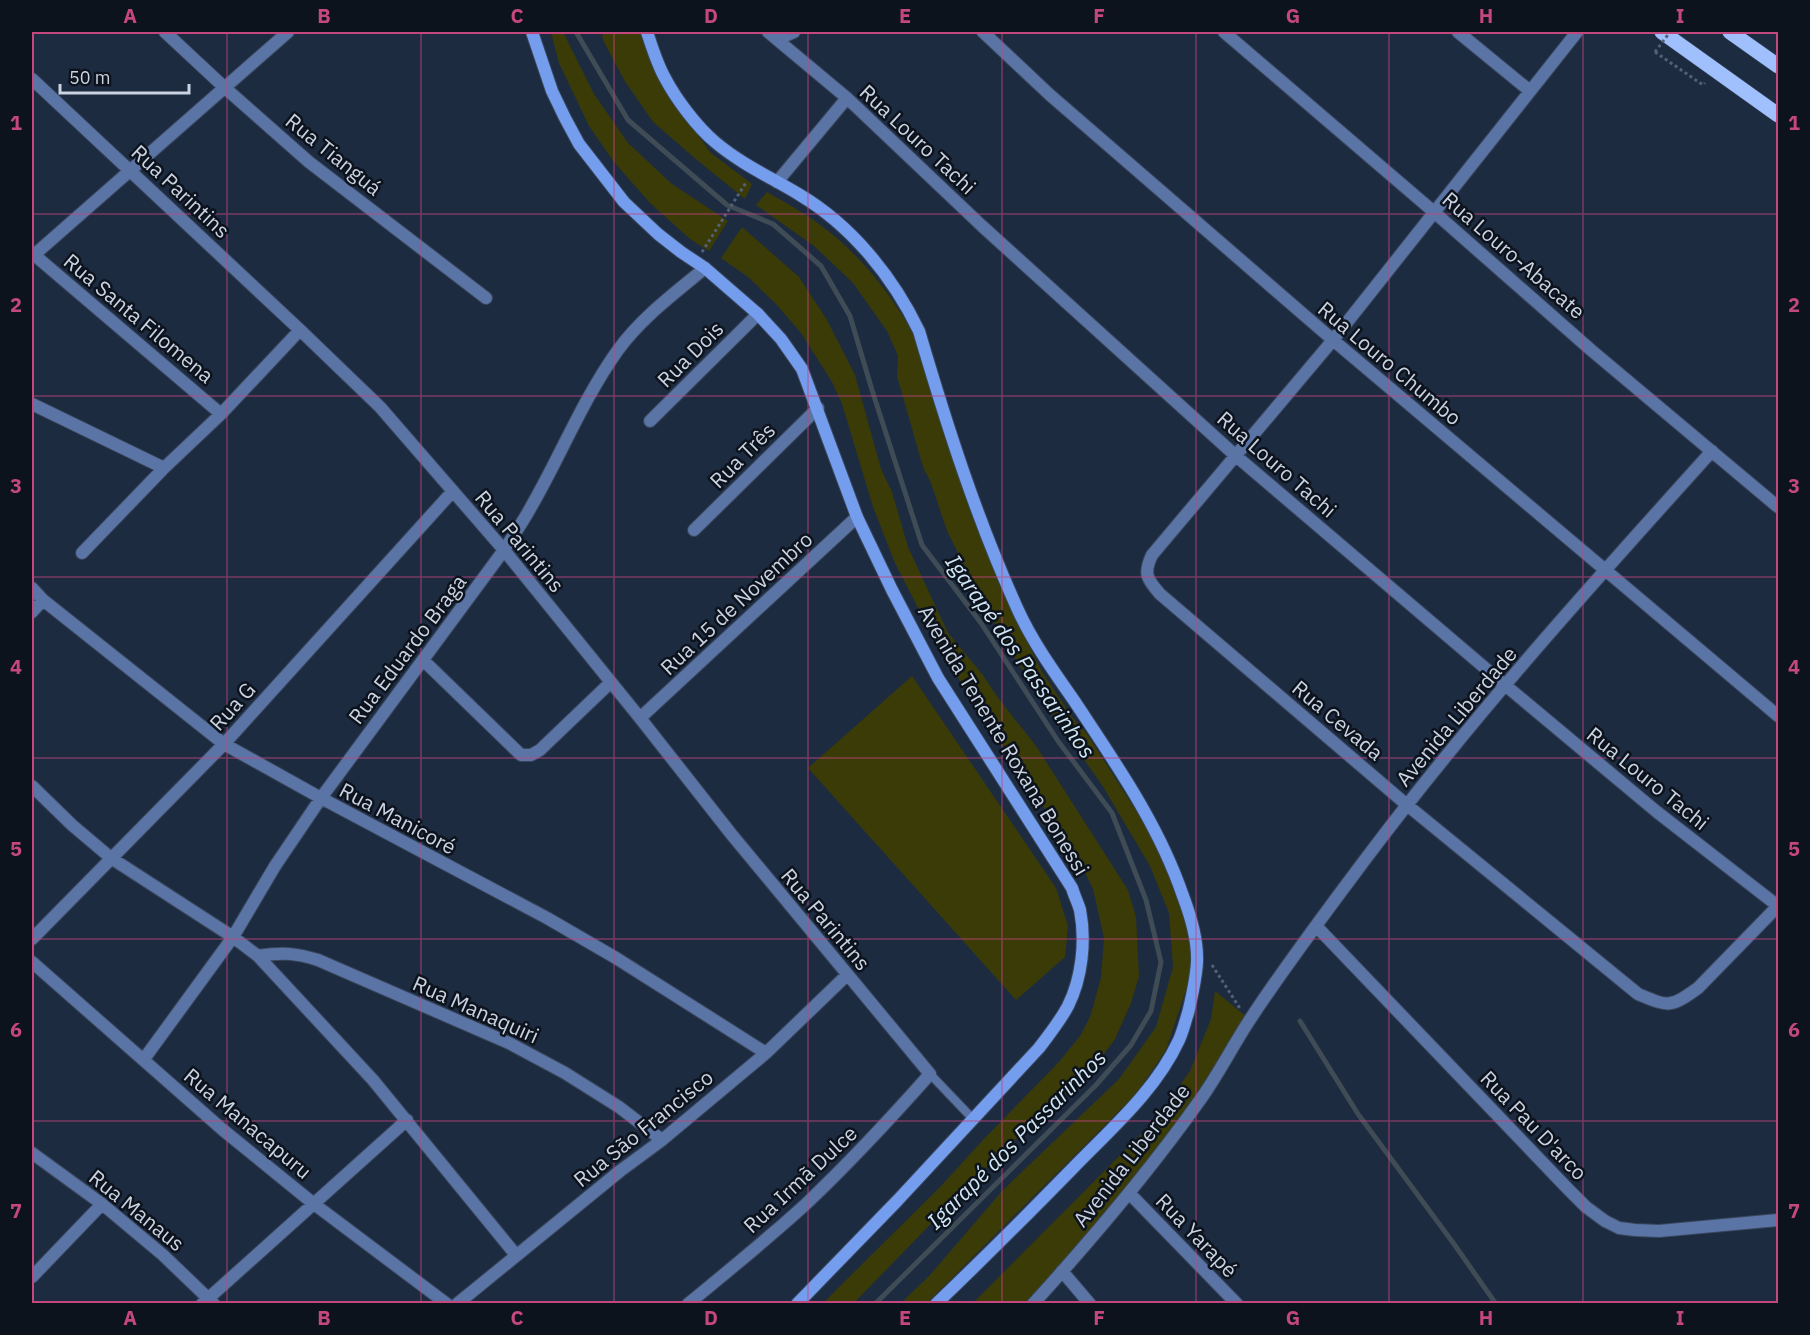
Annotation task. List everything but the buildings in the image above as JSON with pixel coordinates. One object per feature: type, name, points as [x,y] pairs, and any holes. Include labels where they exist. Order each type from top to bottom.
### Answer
[{"type":"main road","points":[[1662,32],[1779,115]]},
{"type":"main road","points":[[1730,32],[1779,66]]},
{"type":"street","name":"Rua Tianguá","points":[[165,32],[309,162],[486,298]]},
{"type":"street","points":[[33,254],[288,32]]},
{"type":"street","name":"Avenida Tenente Roxana Bonessi","points":[[532,32],[552,91],[579,144],[624,202],[673,246],[705,268],[758,314],[781,339],[802,369],[857,517],[892,590],[938,678],[1072,888],[1079,909],[1082,932],[1076,987],[1068,1007],[1039,1048],[897,1201],[797,1304]]},
{"type":"street","points":[[646,32],[665,78],[702,128],[724,149],[750,167],[803,197],[839,224],[868,253],[909,310],[919,331],[965,478],[989,544],[1020,613],[1050,666],[1149,817],[1174,869],[1188,909],[1195,940],[1196,971],[1190,1005],[1181,1036],[1172,1054],[1131,1109],[936,1304]]},
{"type":"street","points":[[773,35],[794,32]]},
{"type":"street","name":"Rua Louro Chumbo","points":[[983,32],[1050,94],[1333,340],[1779,716]]},
{"type":"street","name":"Rua Louro-Abacate","points":[[1224,32],[1591,350],[1779,507]]},
{"type":"street","points":[[1458,32],[1530,91]]},
{"type":"street","points":[[1236,456],[1333,340],[1577,32]]},
{"type":"street","name":"Rua Louro Tachi","points":[[773,35],[847,98],[982,226],[1236,456],[1505,686],[1657,812],[1778,906]]},
{"type":"street","name":"Rua Parintins","points":[[32,79],[380,407],[504,550],[732,835],[930,1074]]},
{"type":"street","points":[[777,182],[847,98]]},
{"type":"street","name":"Rua Santa Filomena","points":[[33,254],[221,414]]},
{"type":"street","name":"Rua Eduardo Braga","points":[[144,1059],[233,937],[275,867],[321,798],[504,550],[531,508],[582,410],[618,349],[634,329],[705,268]]},
{"type":"street","name":"Rua Dois","points":[[650,422],[758,314]]},
{"type":"street","name":"Rua Santa Filomena","points":[[82,553],[164,468],[221,414],[300,330]]},
{"type":"street","points":[[32,404],[164,468]]},
{"type":"street","name":"Rua Três","points":[[694,530],[818,408]]},
{"type":"street","name":"Avenida Liberdade","points":[[1033,1304],[1130,1194],[1201,1098],[1249,1021],[1316,926],[1407,805],[1505,686],[1712,451]]},
{"type":"street","name":"Rua Cevada","points":[[1236,456],[1152,555],[1146,574],[1160,594],[1407,805],[1638,994],[1659,1003],[1672,1004],[1698,988],[1778,906]]},
{"type":"street","name":"Rua G","points":[[32,939],[224,744],[453,491]]},
{"type":"street","name":"Rua 15 de Novembro","points":[[640,718],[857,517]]},
{"type":"street","name":"Rua Manicoré","points":[[32,588],[43,600],[224,744],[547,918],[616,958],[766,1053]]},
{"type":"street","points":[[32,612],[43,600]]},
{"type":"street","points":[[424,661],[521,755],[531,755],[540,750],[610,683]]},
{"type":"street","points":[[32,786],[72,825],[111,858],[233,937],[258,956],[373,1080],[516,1255]]},
{"type":"street","name":"Rua Pau D'arco","points":[[1316,926],[1586,1207],[1605,1221],[1619,1228],[1659,1231],[1779,1220]]},
{"type":"street","name":"Rua Manaquiri","points":[[258,956],[288,953],[318,960],[509,1043],[566,1073],[619,1107],[662,1140]]},
{"type":"street","name":"Rua Manacapuru","points":[[32,962],[223,1130],[314,1204],[447,1304]]},
{"type":"street","name":"Rua São Francisco","points":[[457,1304],[620,1171],[662,1140],[766,1053],[847,975]]},
{"type":"street","name":"Rua Irmã Dulce","points":[[688,1304],[807,1203],[888,1122],[930,1074]]},
{"type":"street","points":[[208,1301],[407,1120]]},
{"type":"street","name":"Rua Manaus","points":[[32,1153],[102,1204],[163,1255],[208,1301]]},
{"type":"street","name":"Rua Yarapé","points":[[1130,1194],[1237,1304]]},
{"type":"street","points":[[32,1277],[102,1204]]},
{"type":"street","points":[[1062,1271],[1090,1304]]},
{"type":"lane","points":[[930,1074],[973,1119]]},
{"type":"path","points":[[1655,52],[1670,32]]},
{"type":"path","points":[[701,254],[748,179]]},
{"type":"path","points":[[1195,940],[1249,1021]]},
{"type":"shaded area","points":[[551,32],[563,32],[594,94],[628,143],[672,184],[728,221],[709,251],[690,239],[650,203],[614,162],[589,126],[559,63]]},
{"type":"shaded area","points":[[602,32],[641,32],[653,68],[669,95],[711,153],[752,184],[745,199],[653,122],[624,80],[603,40]]},
{"type":"shaded area","points":[[767,192],[813,220],[848,248],[884,289],[915,337],[975,524],[1001,589],[1042,672],[1073,718],[1087,734],[1156,842],[1170,871],[1188,930],[1191,958],[1188,984],[1166,1050],[1136,1094],[927,1303],[901,1303],[930,1275],[1002,1191],[1119,1079],[1156,1027],[1173,967],[1169,913],[1150,866],[1102,785],[1045,705],[1013,655],[983,603],[947,531],[931,483],[923,467],[897,376],[898,356],[887,331],[853,283],[814,246],[756,205]]},
{"type":"shaded area","points":[[742,227],[799,277],[827,320],[855,375],[881,469],[892,492],[908,547],[948,633],[1036,746],[1128,890],[1136,917],[1139,976],[1131,1003],[1115,1039],[1097,1063],[985,1168],[854,1303],[823,1303],[941,1186],[1058,1063],[1080,1036],[1090,1017],[1101,978],[1104,938],[1093,889],[1080,862],[939,649],[895,563],[873,507],[842,404],[832,382],[801,333],[776,304],[748,277],[721,258]]},
{"type":"shaded area","points":[[912,676],[1056,888],[1068,926],[1065,957],[1016,1000],[808,768]]},
{"type":"shaded area","points":[[1215,991],[1247,1017],[1174,1127],[1037,1303],[972,1304],[1156,1119],[1190,1071],[1211,1019]]},
{"type":"waterway","name":"Igarapé dos Passarinhos","points":[[576,32],[628,120],[727,205],[773,224],[821,266],[850,316],[922,545],[981,623],[1058,741],[1112,813],[1146,900],[1161,962],[1151,1011],[1131,1045],[1096,1085],[875,1304]]},
{"type":"waterway","points":[[1300,1021],[1358,1114],[1496,1304]]}]
